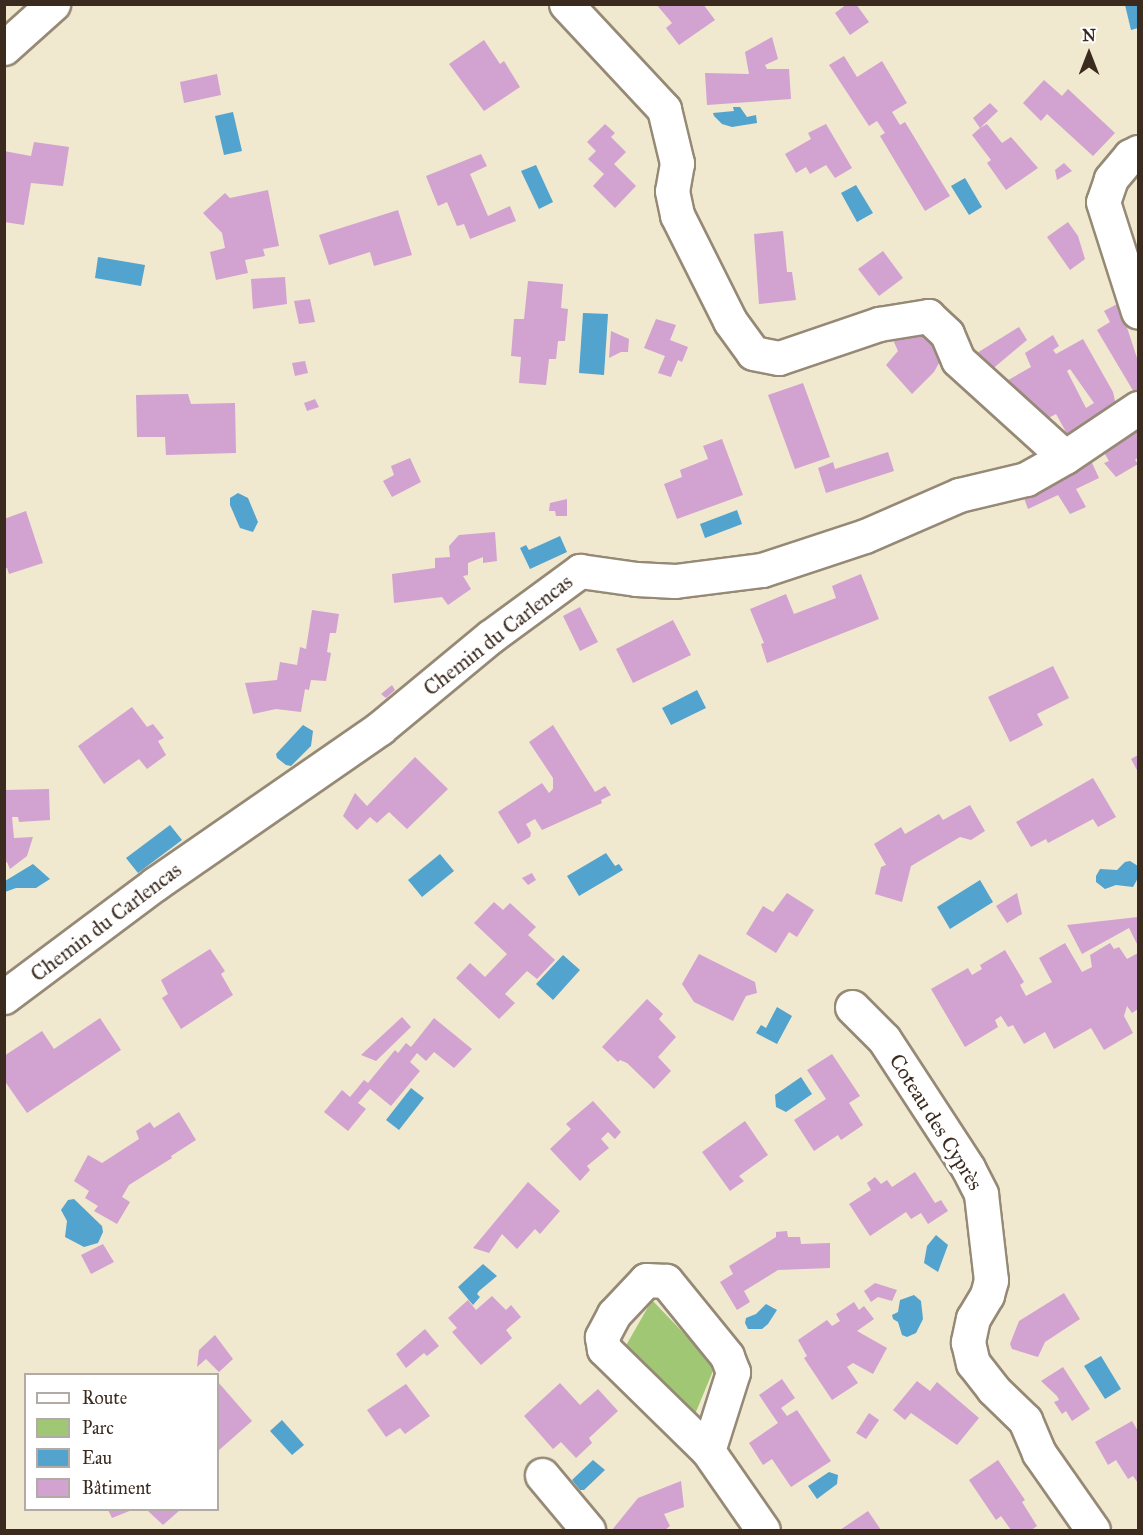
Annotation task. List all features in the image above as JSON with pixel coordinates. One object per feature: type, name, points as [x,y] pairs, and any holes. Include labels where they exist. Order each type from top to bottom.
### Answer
[{"type":"street","points":[[4,48],[53,4]]},
{"type":"street","points":[[566,4],[664,109],[677,163],[672,191],[677,215],[730,321],[753,353],[779,358],[879,324],[928,316],[947,334],[958,360],[1065,457]]},
{"type":"street","points":[[1138,152],[1130,156],[1112,179],[1103,202],[1138,312]]},
{"type":"street","name":"Chemin du Carlencas","points":[[4,997],[155,884],[380,728],[490,637],[580,571],[675,581],[762,570],[865,536],[959,495],[1026,479],[1065,457],[1138,408]]},
{"type":"street","name":"Coteau des Cyprès","points":[[852,1007],[884,1039],[945,1130],[981,1194],[991,1280],[987,1295],[972,1318],[968,1342],[973,1363],[993,1389],[1025,1420],[1039,1453],[1093,1530]]},
{"type":"street","points":[[708,1450],[734,1372],[727,1356],[666,1281],[646,1280],[614,1314],[602,1337],[604,1349],[708,1450],[763,1530]]},
{"type":"street","points":[[542,1475],[588,1530]]},
{"type":"green space","points":[[652,1300],[715,1366],[693,1419],[624,1349]]},
{"type":"water","points":[[1125,5],[1138,5],[1138,28],[1131,30]]},
{"type":"water","points":[[733,107],[740,107],[747,117],[756,115],[757,123],[732,127],[722,124],[714,116],[713,113],[734,111]]},
{"type":"water","points":[[233,112],[242,151],[224,155],[215,116]]},
{"type":"water","points":[[536,165],[553,202],[539,209],[521,171]]},
{"type":"water","points":[[965,178],[982,207],[969,215],[951,186]]},
{"type":"water","points":[[856,185],[873,213],[857,222],[841,193]]},
{"type":"water","points":[[98,257],[145,265],[141,286],[95,278]]},
{"type":"water","points":[[583,313],[608,314],[604,375],[579,373]]},
{"type":"water","points":[[238,493],[248,498],[258,522],[253,532],[240,528],[230,505],[230,498]]},
{"type":"water","points":[[737,510],[742,524],[705,538],[700,524]]},
{"type":"water","points":[[560,536],[567,552],[530,569],[520,548],[526,545],[529,550]]},
{"type":"water","points":[[697,690],[706,708],[671,725],[662,708]]},
{"type":"water","points":[[303,725],[313,731],[311,746],[291,766],[286,765],[277,758],[276,754]]},
{"type":"water","points":[[170,825],[182,840],[138,873],[126,858]]},
{"type":"water","points":[[606,853],[615,866],[619,864],[623,870],[579,896],[567,876]]},
{"type":"water","points":[[440,854],[454,871],[422,897],[408,880]]},
{"type":"water","points":[[1130,861],[1138,866],[1138,878],[1133,887],[1116,885],[1105,889],[1096,882],[1100,869],[1117,870],[1125,862]]},
{"type":"water","points":[[33,864],[50,879],[36,888],[16,888],[5,892],[5,881]]},
{"type":"water","points":[[980,880],[993,902],[950,929],[937,907]]},
{"type":"water","points":[[563,955],[580,970],[553,1000],[536,984]]},
{"type":"water","points":[[777,1007],[792,1016],[777,1044],[756,1033],[761,1025],[766,1028]]},
{"type":"water","points":[[801,1077],[812,1094],[786,1112],[776,1107],[775,1095]]},
{"type":"water","points":[[411,1088],[424,1098],[399,1130],[386,1120]]},
{"type":"water","points":[[74,1199],[102,1226],[103,1232],[98,1243],[84,1247],[65,1237],[67,1221],[61,1210],[68,1200]]},
{"type":"water","points":[[936,1235],[948,1245],[938,1272],[924,1263],[927,1246]]},
{"type":"water","points":[[483,1264],[497,1276],[479,1291],[477,1294],[480,1297],[473,1305],[458,1287]]},
{"type":"water","points":[[914,1295],[921,1301],[923,1319],[916,1333],[907,1337],[902,1335],[898,1322],[893,1319],[892,1315],[898,1312],[900,1300]]},
{"type":"water","points":[[766,1304],[777,1310],[768,1324],[762,1329],[748,1329],[745,1323],[746,1318],[756,1314]]},
{"type":"water","points":[[1101,1356],[1121,1389],[1105,1399],[1084,1366]]},
{"type":"water","points":[[282,1420],[304,1445],[292,1455],[270,1431]]},
{"type":"water","points":[[593,1460],[605,1470],[584,1490],[580,1490],[572,1480]]},
{"type":"water","points":[[829,1472],[838,1475],[837,1484],[817,1499],[808,1486]]},
{"type":"building","points":[[656,4],[703,4],[715,20],[679,45],[666,28],[672,23]]},
{"type":"building","points":[[847,4],[856,4],[869,22],[850,35],[835,13]]},
{"type":"building","points":[[772,37],[778,59],[765,65],[767,69],[789,69],[791,99],[707,105],[705,73],[749,74],[745,52]]},
{"type":"building","points":[[484,40],[500,64],[504,61],[520,87],[484,111],[449,64]]},
{"type":"building","points":[[844,56],[857,77],[882,61],[907,103],[892,112],[900,125],[905,122],[950,196],[925,211],[880,136],[885,133],[877,121],[869,126],[829,65]]},
{"type":"building","points":[[217,74],[221,95],[184,103],[180,82]]},
{"type":"building","points":[[1044,80],[1062,96],[1068,89],[1115,133],[1093,156],[1047,114],[1041,121],[1023,103]]},
{"type":"building","points":[[990,103],[998,111],[980,128],[973,118]]},
{"type":"building","points":[[605,124],[615,133],[611,137],[626,152],[614,164],[636,186],[615,208],[593,186],[604,174],[588,159],[596,151],[587,142]]},
{"type":"building","points":[[826,124],[852,168],[835,178],[826,165],[810,174],[806,167],[796,173],[785,154],[811,139],[808,133]]},
{"type":"building","points":[[987,124],[1002,143],[1011,137],[1038,168],[1006,190],[987,163],[991,160],[972,135]]},
{"type":"building","points":[[34,142],[69,147],[63,186],[31,183],[24,225],[4,222],[4,151],[31,156]]},
{"type":"building","points":[[481,154],[487,166],[470,174],[488,216],[510,206],[516,221],[470,239],[464,224],[457,226],[447,202],[438,206],[426,176]]},
{"type":"building","points":[[1064,163],[1072,171],[1057,180],[1055,170]]},
{"type":"building","points":[[268,190],[279,246],[263,249],[265,256],[245,260],[248,273],[216,280],[210,252],[225,248],[222,233],[203,213],[225,193],[230,198]]},
{"type":"building","points":[[398,210],[412,255],[374,266],[370,252],[329,265],[319,235]]},
{"type":"building","points":[[1068,222],[1078,236],[1085,259],[1070,270],[1047,237]]},
{"type":"building","points":[[783,231],[787,272],[792,272],[796,300],[759,304],[754,234]]},
{"type":"building","points":[[883,251],[903,278],[879,296],[858,269]]},
{"type":"building","points":[[285,277],[287,304],[253,309],[251,279]]},
{"type":"building","points":[[528,281],[563,284],[561,308],[568,309],[565,341],[558,341],[556,359],[549,359],[546,385],[519,383],[521,357],[511,356],[514,319],[524,319]]},
{"type":"building","points":[[310,299],[315,322],[299,324],[294,301]]},
{"type":"building","points":[[1119,303],[1138,361],[1138,392],[1135,394],[1097,330],[1110,322],[1104,311]]},
{"type":"building","points":[[656,319],[676,325],[670,340],[688,347],[682,362],[678,360],[671,377],[658,373],[665,356],[644,348]]},
{"type":"building","points":[[904,324],[948,347],[934,372],[912,394],[886,365],[898,351],[888,329]]},
{"type":"building","points":[[1019,327],[1027,340],[984,376],[969,358]]},
{"type":"building","points":[[611,331],[629,339],[628,352],[621,352],[609,358]]},
{"type":"building","points":[[1053,335],[1059,346],[1053,350],[1056,354],[1083,339],[1113,392],[1118,414],[1070,439],[1056,414],[1035,425],[996,387],[1031,367],[1025,353]],"holes":[[[1070,369],[1094,403],[1086,408],[1067,371]]]},
{"type":"building","points":[[305,361],[308,373],[295,376],[292,363]]},
{"type":"building","points":[[803,383],[830,457],[795,469],[768,395]]},
{"type":"building","points":[[188,394],[191,404],[235,403],[236,453],[166,455],[165,437],[137,437],[136,395]]},
{"type":"building","points":[[315,399],[319,407],[307,411],[304,403]]},
{"type":"building","points":[[1138,420],[1138,457],[1135,460],[1138,464],[1116,477],[1104,463],[1109,461],[1099,444]]},
{"type":"building","points":[[722,439],[743,495],[677,519],[664,484],[682,477],[680,470],[708,459],[703,446]]},
{"type":"building","points":[[888,452],[894,471],[826,493],[818,468],[833,462],[835,469]]},
{"type":"building","points":[[1087,452],[1099,478],[1076,489],[1086,507],[1070,514],[1058,495],[1028,509],[1024,498],[1045,488],[1043,481]]},
{"type":"building","points":[[410,458],[421,482],[392,497],[383,481],[394,475],[391,466]]},
{"type":"building","points":[[567,499],[567,516],[556,516],[555,511],[549,511],[550,503]]},
{"type":"building","points":[[26,511],[43,563],[9,574],[7,568],[4,569],[4,519]]},
{"type":"building","points":[[495,532],[497,561],[483,563],[483,557],[468,563],[468,575],[463,576],[471,589],[448,605],[442,597],[394,603],[392,574],[435,568],[435,558],[450,557],[449,546],[459,535]]},
{"type":"building","points":[[861,574],[879,619],[767,663],[761,644],[764,643],[750,609],[786,594],[794,614],[836,598],[832,586]]},
{"type":"building","points":[[580,607],[598,642],[580,651],[563,616]]},
{"type":"building","points":[[312,610],[339,614],[336,633],[330,633],[327,652],[331,653],[326,681],[311,680],[309,690],[305,689],[301,712],[276,709],[253,714],[245,683],[277,680],[280,662],[297,665],[300,647],[306,649]]},
{"type":"building","points":[[673,620],[691,655],[633,683],[616,649]]},
{"type":"building","points":[[1053,666],[1069,698],[1037,714],[1043,725],[1010,742],[988,697]]},
{"type":"building","points":[[392,685],[395,690],[386,698],[381,694]]},
{"type":"building","points":[[132,707],[147,727],[153,724],[164,738],[158,741],[166,755],[147,769],[139,759],[104,784],[78,746]]},
{"type":"building","points":[[553,725],[595,792],[605,786],[611,795],[601,800],[602,803],[542,830],[535,819],[526,824],[531,833],[530,837],[518,844],[498,812],[542,783],[549,793],[553,789],[553,778],[529,742]]},
{"type":"building","points":[[1138,755],[1138,772],[1131,759]]},
{"type":"building","points":[[415,757],[448,789],[407,829],[389,812],[377,823],[370,817],[357,830],[343,816],[355,793],[367,806]]},
{"type":"building","points":[[1093,778],[1116,817],[1098,827],[1093,819],[1048,843],[1046,839],[1031,847],[1016,822]]},
{"type":"building","points":[[49,789],[50,820],[19,822],[18,817],[12,817],[14,838],[33,837],[27,856],[10,869],[7,862],[4,863],[4,790]]},
{"type":"building","points":[[970,805],[985,831],[971,840],[960,837],[911,866],[902,902],[875,894],[881,867],[886,865],[874,844],[901,827],[905,834],[939,814],[943,820]]},
{"type":"building","points":[[532,873],[536,880],[528,885],[522,878]]},
{"type":"building","points":[[787,893],[814,910],[797,937],[789,932],[776,953],[746,934],[763,906],[773,912]]},
{"type":"building","points":[[1017,893],[1022,914],[1007,923],[996,906]]},
{"type":"building","points":[[494,902],[503,910],[510,903],[536,927],[528,935],[555,960],[537,979],[527,971],[505,994],[515,1003],[499,1019],[456,978],[470,963],[485,977],[507,954],[474,923]]},
{"type":"building","points":[[1138,917],[1138,946],[1129,928],[1082,954],[1067,925]]},
{"type":"building","points":[[1065,943],[1082,972],[1092,967],[1090,955],[1110,943],[1114,949],[1119,947],[1127,959],[1138,953],[1138,1009],[1132,1013],[1127,1006],[1124,1016],[1133,1033],[1104,1050],[1091,1028],[1054,1049],[1045,1032],[1024,1044],[1013,1025],[1008,1027],[1001,1016],[995,1020],[998,1027],[965,1047],[931,989],[968,968],[972,975],[982,969],[980,965],[1005,950],[1024,982],[1020,985],[1026,996],[1052,982],[1039,958]]},
{"type":"building","points":[[210,949],[225,971],[221,974],[233,995],[181,1029],[162,998],[168,994],[161,980]]},
{"type":"building","points":[[699,954],[755,982],[757,993],[746,996],[733,1021],[694,1002],[682,984]]},
{"type":"building","points":[[647,999],[663,1014],[659,1019],[676,1037],[658,1057],[671,1071],[654,1089],[627,1063],[620,1060],[618,1062],[602,1047]]},
{"type":"building","points":[[402,1017],[411,1027],[376,1061],[361,1055]]},
{"type":"building","points":[[100,1018],[121,1050],[27,1113],[4,1080],[4,1056],[42,1031],[54,1049]]},
{"type":"building","points":[[434,1018],[472,1049],[454,1068],[434,1052],[426,1061],[417,1053],[410,1062],[420,1071],[391,1106],[370,1089],[358,1103],[366,1109],[348,1131],[324,1112],[342,1090],[350,1097],[364,1080],[368,1083],[395,1050],[398,1053],[406,1043],[411,1047]]},
{"type":"building","points":[[832,1054],[860,1096],[849,1103],[863,1125],[841,1140],[838,1135],[814,1151],[794,1120],[826,1099],[807,1070]]},
{"type":"building","points":[[593,1101],[621,1132],[615,1139],[608,1132],[601,1139],[609,1148],[587,1166],[590,1170],[580,1181],[550,1149],[571,1129],[566,1124]]},
{"type":"building","points":[[179,1112],[196,1140],[129,1185],[122,1197],[130,1202],[117,1224],[94,1211],[98,1206],[85,1198],[89,1191],[74,1181],[88,1155],[102,1163],[139,1139],[136,1131],[150,1122],[154,1128]]},
{"type":"building","points":[[745,1121],[768,1155],[739,1176],[744,1181],[730,1191],[702,1152]]},
{"type":"building","points":[[915,1172],[935,1203],[941,1200],[948,1211],[928,1224],[921,1213],[911,1219],[906,1212],[870,1236],[849,1204],[871,1190],[867,1183],[875,1177],[881,1184],[887,1180],[892,1187]]},
{"type":"building","points":[[528,1182],[560,1211],[540,1234],[535,1229],[517,1249],[502,1234],[489,1253],[473,1248]]},
{"type":"building","points":[[787,1231],[788,1237],[800,1237],[801,1244],[830,1243],[830,1268],[778,1270],[744,1291],[750,1302],[737,1310],[720,1282],[733,1274],[729,1266],[776,1237],[776,1232]]},
{"type":"building","points":[[103,1244],[114,1262],[91,1274],[81,1255]]},
{"type":"building","points":[[875,1283],[897,1290],[892,1301],[878,1297],[871,1302],[864,1291]]},
{"type":"building","points":[[1064,1293],[1080,1319],[1045,1342],[1038,1357],[1012,1349],[1010,1344],[1019,1321]]},
{"type":"building","points":[[492,1296],[506,1310],[511,1305],[521,1317],[506,1330],[512,1338],[481,1365],[452,1332],[457,1328],[448,1318],[468,1300],[476,1310]]},
{"type":"building","points":[[854,1302],[859,1310],[864,1306],[874,1319],[857,1331],[887,1348],[873,1374],[853,1363],[847,1367],[858,1383],[832,1400],[804,1358],[807,1356],[798,1340],[827,1320],[832,1326],[840,1321],[836,1314]]},
{"type":"building","points":[[425,1329],[439,1346],[427,1356],[424,1353],[406,1368],[396,1354]]},
{"type":"building","points":[[215,1335],[233,1359],[219,1372],[206,1359],[197,1367],[199,1350]]},
{"type":"building","points":[[1063,1367],[1090,1409],[1072,1421],[1066,1411],[1062,1414],[1054,1402],[1059,1400],[1057,1396],[1041,1381]]},
{"type":"building","points":[[782,1379],[795,1398],[781,1408],[787,1416],[797,1410],[831,1461],[791,1487],[772,1459],[763,1465],[749,1443],[778,1423],[759,1395]]},
{"type":"building","points":[[917,1381],[930,1391],[937,1382],[979,1418],[957,1445],[911,1413],[905,1420],[893,1410]]},
{"type":"building","points":[[219,1383],[252,1421],[219,1450]]},
{"type":"building","points":[[560,1383],[580,1405],[598,1389],[618,1411],[589,1438],[592,1443],[576,1458],[561,1442],[553,1449],[524,1416]]},
{"type":"building","points":[[406,1384],[430,1416],[405,1434],[400,1428],[386,1437],[367,1410]]},
{"type":"building","points":[[869,1413],[879,1420],[866,1439],[856,1433]]},
{"type":"building","points":[[1132,1421],[1138,1431],[1138,1483],[1133,1476],[1128,1479],[1116,1460],[1108,1465],[1095,1442]]},
{"type":"building","points":[[998,1460],[1025,1500],[1022,1502],[1037,1526],[1031,1530],[1011,1530],[1001,1516],[996,1520],[969,1480]]},
{"type":"building","points":[[681,1481],[684,1507],[664,1514],[670,1526],[665,1530],[612,1530],[638,1498]]},
{"type":"building","points":[[108,1511],[130,1511],[112,1518]]},
{"type":"building","points":[[148,1511],[179,1511],[163,1525]]},
{"type":"building","points":[[868,1511],[881,1530],[840,1530]]}]
